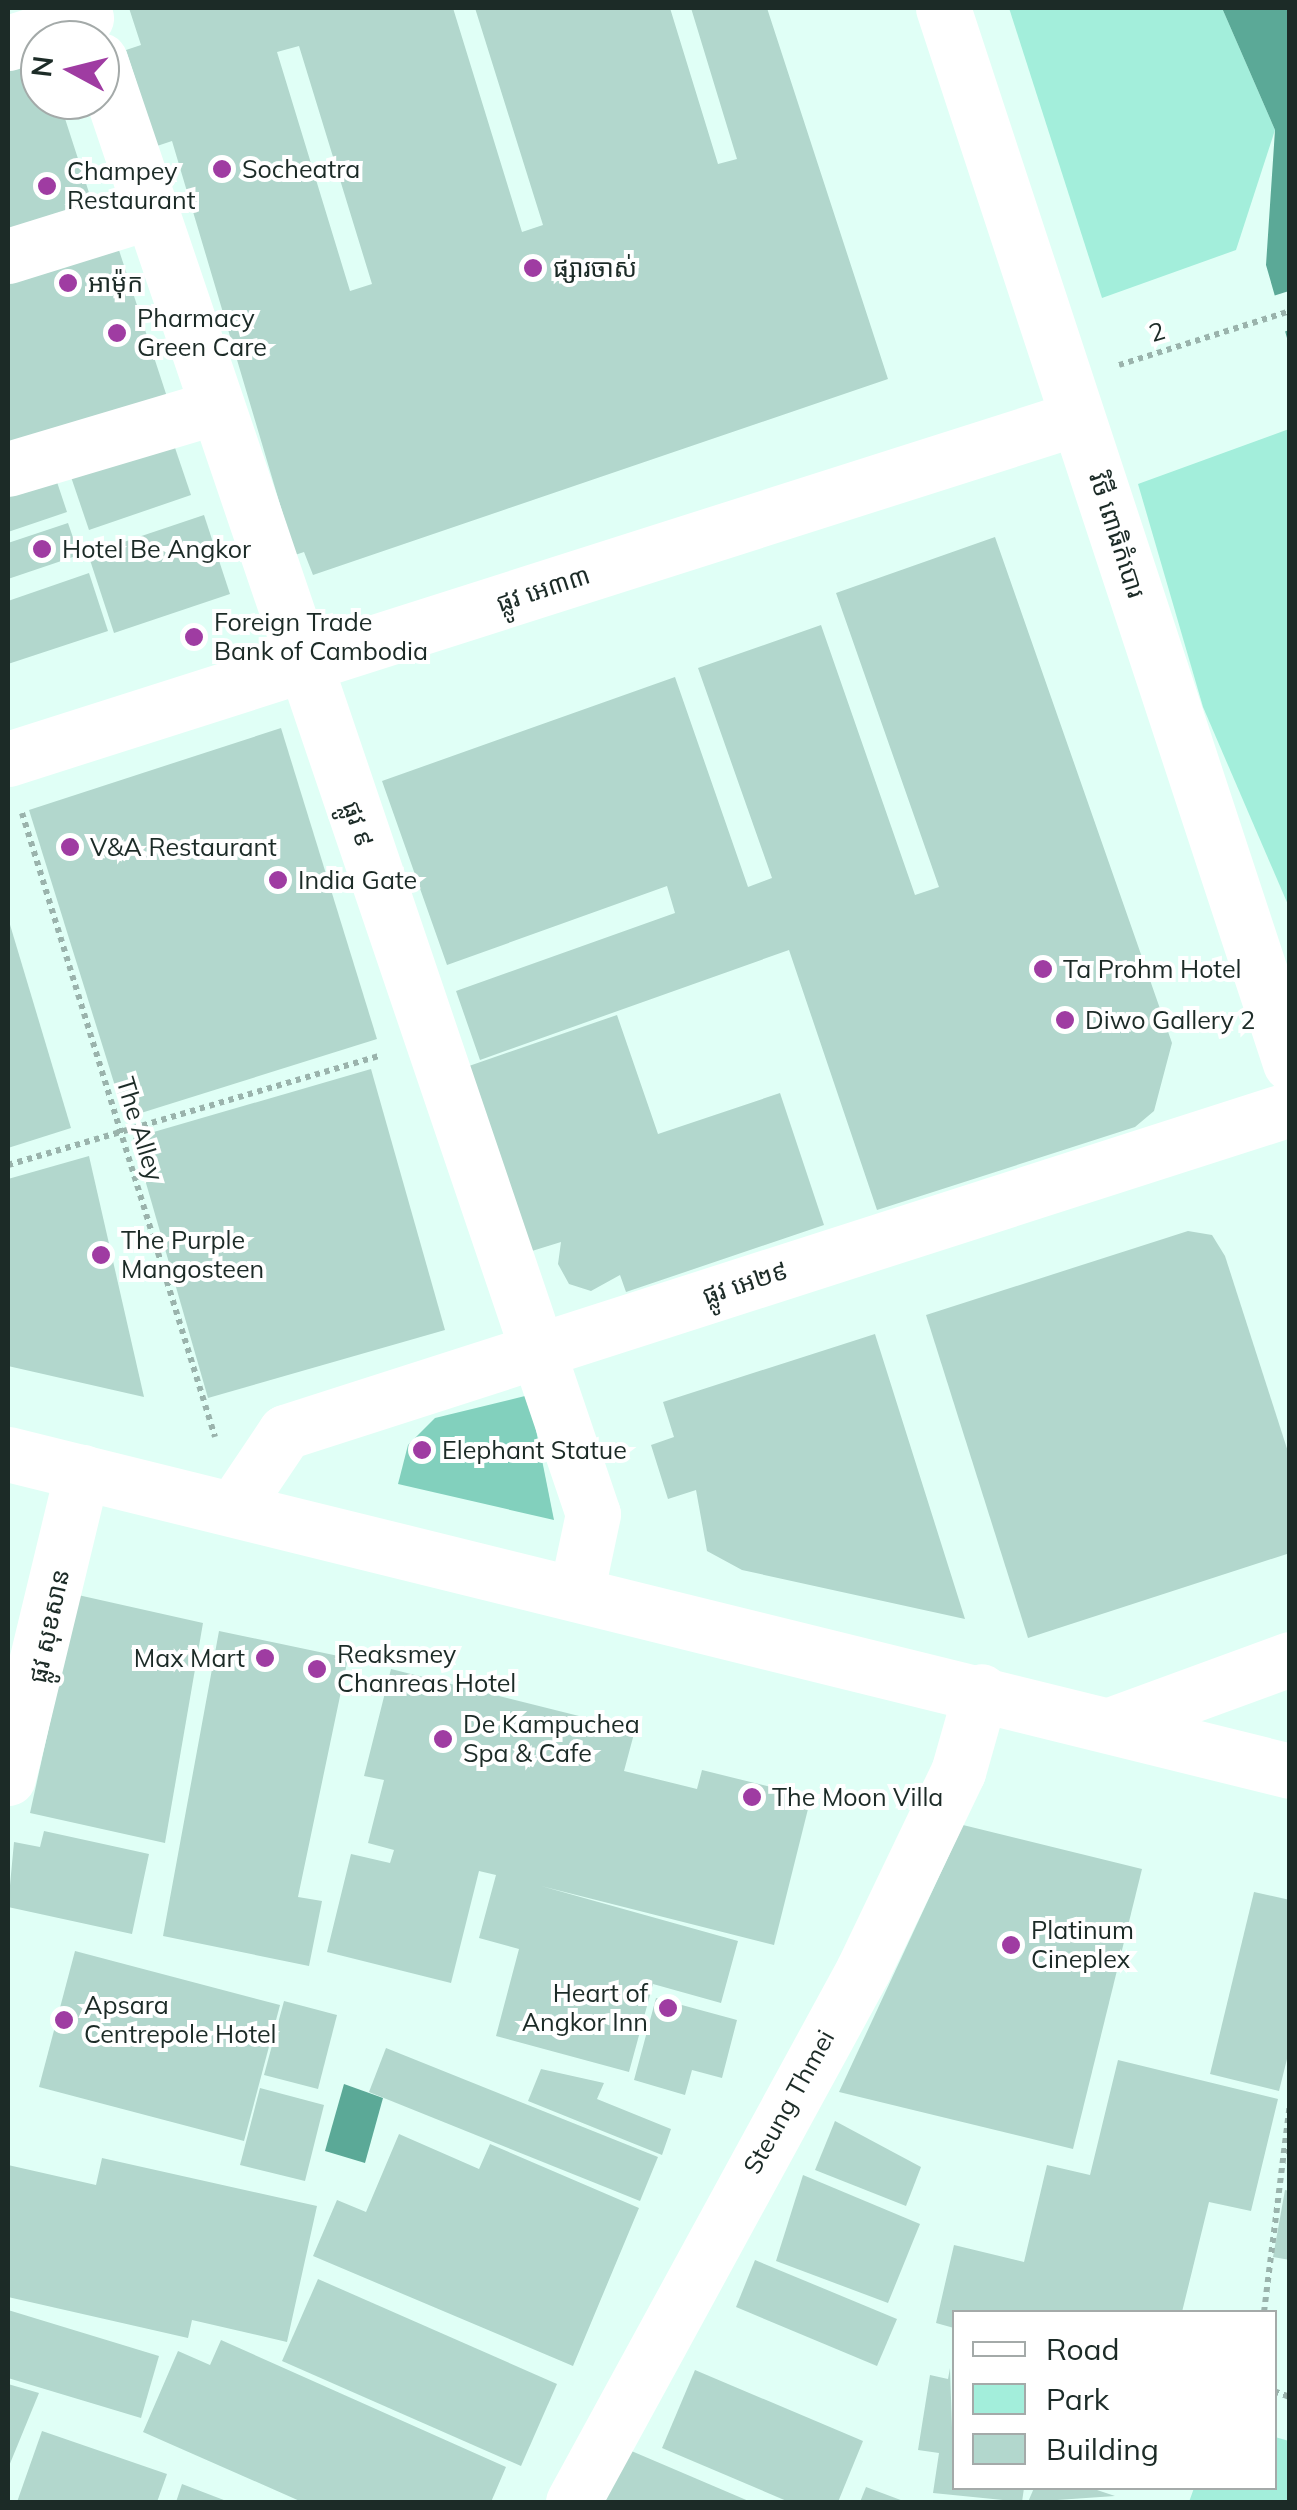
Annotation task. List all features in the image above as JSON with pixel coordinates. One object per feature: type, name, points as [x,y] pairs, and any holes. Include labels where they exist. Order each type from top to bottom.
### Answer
[{"type":"street","name":"វិថី ពោធិកំបោរ","points":[[943,8],[1290,1063]]},
{"type":"street","name":"ផ្លូវ ៩","points":[[119,120],[593,1514],[577,1588]]},
{"type":"street","points":[[8,256],[149,212]]},
{"type":"street","name":"ផ្លូវ អេ៣៣","points":[[13,781],[304,666],[1071,400]]},
{"type":"street","points":[[8,469],[216,408]]},
{"type":"street","name":"ផ្លូវ អេ២៩","points":[[236,1505],[285,1432],[1290,1109]]},
{"type":"street","points":[[8,1454],[577,1588],[1290,1771]]},
{"type":"street","name":"ផ្លូវ សុខសាន","points":[[8,1778],[82,1472]]},
{"type":"street","points":[[1114,1723],[1290,1659]]},
{"type":"street","name":"Steung Thmei","points":[[573,2502],[863,1970],[958,1772],[980,1691]]},
{"type":"path","name":"2","points":[[1071,400],[1290,311]]},
{"type":"path","name":"The Alley","points":[[13,781],[236,1505]]},
{"type":"path","points":[[8,1165],[432,1040]]},
{"type":"path","points":[[1264,2310],[1290,2102]]},
{"type":"green space","points":[[1009,8],[1222,8],[1275,130],[1236,250],[1102,298]]},
{"type":"green space","points":[[1290,429],[1289,907],[1203,707],[1138,484]]},
{"type":"green space","points":[[1277,2438],[1289,2441],[1289,2502],[1189,2502],[1193,2490],[1277,2490]]},
{"type":"shaded area","points":[[1222,8],[1289,8],[1289,345],[1266,265],[1275,130]]},
{"type":"shaded area","points":[[529,1395],[554,1520],[398,1484],[408,1445],[435,1418]]},
{"type":"shaded area","points":[[344,2084],[383,2098],[365,2163],[325,2151]]},
{"type":"pier","points":[[1289,291],[1289,330],[1281,333],[1270,297]]},
{"type":"building","name":"ផ្សារចាស់","points":[[129,8],[453,8],[522,232],[543,225],[475,8],[670,8],[718,164],[737,159],[691,8],[767,8],[888,379],[313,575],[304,552],[295,555],[172,141],[157,146],[126,50],[141,45]],"holes":[[[299,46],[372,284],[350,291],[277,52]]]},
{"type":"building","name":"Champey Restaurant","points":[[20,52],[20,120],[65,120],[93,205],[8,234],[8,56]]},
{"type":"building","points":[[115,238],[169,403],[8,456],[8,274]]},
{"type":"building","points":[[171,436],[191,495],[89,530],[69,471]]},
{"type":"building","points":[[53,470],[67,512],[8,532],[8,485]]},
{"type":"building","points":[[204,515],[230,594],[114,633],[88,554]]},
{"type":"building","name":"Hotel Be Angkor","points":[[68,523],[79,555],[8,579],[8,543]]},
{"type":"building","points":[[995,537],[1172,1043],[1154,1111],[1135,1127],[877,1210],[789,950],[480,1060],[456,991],[675,913],[667,886],[447,965],[382,781],[675,677],[748,887],[772,878],[698,668],[821,625],[915,895],[939,887],[836,593]]},
{"type":"building","points":[[89,573],[108,631],[8,664],[8,601]]},
{"type":"building","points":[[281,728],[377,1039],[125,1118],[29,810]]},
{"type":"building","points":[[8,918],[71,1128],[8,1148]]},
{"type":"building","points":[[617,1015],[658,1134],[780,1093],[824,1225],[626,1292],[620,1275],[591,1291],[569,1284],[558,1264],[561,1242],[532,1251],[469,1066]]},
{"type":"building","points":[[371,1069],[445,1330],[208,1398],[133,1138]]},
{"type":"building","points":[[89,1156],[144,1397],[8,1366],[8,1179]]},
{"type":"building","points":[[1188,1231],[1212,1235],[1225,1256],[1290,1458],[1290,1553],[1028,1638],[926,1315]]},
{"type":"building","points":[[875,1334],[965,1619],[742,1570],[707,1551],[696,1490],[668,1499],[651,1445],[674,1437],[663,1402]]},
{"type":"building","points":[[78,1595],[203,1623],[165,1843],[30,1813]]},
{"type":"building","points":[[219,1631],[348,1658],[298,1897],[322,1901],[309,1966],[163,1936]]},
{"type":"building","points":[[391,1669],[635,1730],[624,1771],[697,1789],[702,1770],[811,1797],[774,1945],[541,1886],[738,1941],[721,2003],[653,1984],[629,2072],[496,2036],[519,1949],[479,1938],[496,1875],[479,1871],[451,1983],[327,1952],[351,1854],[390,1863],[394,1850],[368,1843],[384,1780],[364,1776]]},
{"type":"building","points":[[963,1825],[1142,1869],[1073,2149],[839,2092]]},
{"type":"building","points":[[44,1831],[149,1854],[132,1934],[8,1907],[14,1842],[40,1847]]},
{"type":"building","points":[[1254,1892],[1290,1900],[1290,2047],[1279,2091],[1210,2074]]},
{"type":"building","points":[[75,1951],[280,2005],[244,2141],[39,2087]]},
{"type":"building","points":[[656,1998],[737,2020],[722,2078],[692,2070],[685,2095],[634,2080]]},
{"type":"building","points":[[284,2001],[337,2015],[318,2089],[264,2075]]},
{"type":"building","points":[[386,2048],[658,2157],[640,2201],[369,2092]]},
{"type":"building","points":[[1118,2060],[1278,2099],[1251,2211],[1209,2202],[1182,2310],[952,2310],[952,2327],[936,2323],[954,2245],[1024,2262],[1047,2165],[1090,2175]]},
{"type":"building","points":[[541,2069],[604,2083],[597,2099],[671,2129],[662,2155],[528,2101]]},
{"type":"building","points":[[260,2088],[324,2105],[305,2181],[240,2165]]},
{"type":"building","points":[[835,2121],[921,2167],[906,2206],[815,2170]]},
{"type":"building","points":[[399,2134],[479,2169],[490,2144],[639,2208],[573,2366],[313,2256],[337,2200],[366,2212]]},
{"type":"building","points":[[102,2158],[317,2206],[287,2342],[192,2320],[188,2338],[8,2297],[8,2165],[96,2185]]},
{"type":"building","points":[[803,2175],[920,2224],[888,2303],[776,2261]]},
{"type":"building","points":[[1285,2190],[1290,2191],[1290,2260],[1273,2257]]},
{"type":"building","points":[[755,2260],[897,2319],[877,2366],[736,2307]]},
{"type":"building","points":[[318,2279],[557,2384],[521,2466],[282,2361]]},
{"type":"building","points":[[8,2310],[159,2356],[141,2418],[8,2378]]},
{"type":"building","points":[[221,2340],[506,2467],[491,2502],[302,2502],[143,2432],[178,2351],[210,2365]]},
{"type":"building","points":[[950,2368],[952,2490],[1024,2490],[1022,2502],[933,2493],[939,2453],[918,2450],[930,2375],[948,2379]]},
{"type":"building","points":[[695,2370],[863,2441],[838,2502],[789,2502],[662,2448]]},
{"type":"building","points":[[8,2384],[39,2393],[9,2466],[8,2466]]},
{"type":"building","points":[[42,2431],[167,2474],[157,2502],[17,2502]]},
{"type":"building","points":[[608,2441],[751,2502],[582,2502]]},
{"type":"building","points":[[182,2484],[229,2502],[176,2502]]},
{"type":"building","points":[[866,2487],[906,2502],[860,2502]]},
{"type":"building","points":[[1033,2490],[1097,2490],[1115,2496],[1028,2502]]},
{"type":"place","name":"Socheatra","points":[[222,169]]},
{"type":"place","name":"Champey Restaurant","points":[[47,186]]},
{"type":"place","name":"ផ្សារចាស់","points":[[533,268]]},
{"type":"place","name":"អាម៉ុក","points":[[68,283]]},
{"type":"place","name":"Pharmacy Green Care","points":[[117,333]]},
{"type":"place","name":"Hotel Be Angkor","points":[[42,549]]},
{"type":"place","name":"Foreign Trade Bank of Cambodia","points":[[194,637]]},
{"type":"place","name":"V&A Restaurant","points":[[70,847]]},
{"type":"place","name":"India Gate","points":[[278,880]]},
{"type":"place","name":"Ta Prohm Hotel","points":[[1043,969]]},
{"type":"place","name":"Diwo Gallery 2","points":[[1065,1020]]},
{"type":"place","name":"The Purple Mangosteen","points":[[101,1255]]},
{"type":"place","name":"Elephant Statue","points":[[422,1450]]},
{"type":"place","name":"Max Mart","points":[[265,1658]]},
{"type":"place","name":"Reaksmey Chanreas Hotel","points":[[317,1669]]},
{"type":"place","name":"De Kampuchea Spa & Cafe","points":[[443,1739]]},
{"type":"place","name":"The Moon Villa","points":[[752,1797]]},
{"type":"place","name":"Platinum Cineplex","points":[[1011,1945]]},
{"type":"place","name":"Heart of Angkor Inn","points":[[668,2008]]},
{"type":"place","name":"Apsara Centrepole Hotel","points":[[64,2020]]}]
